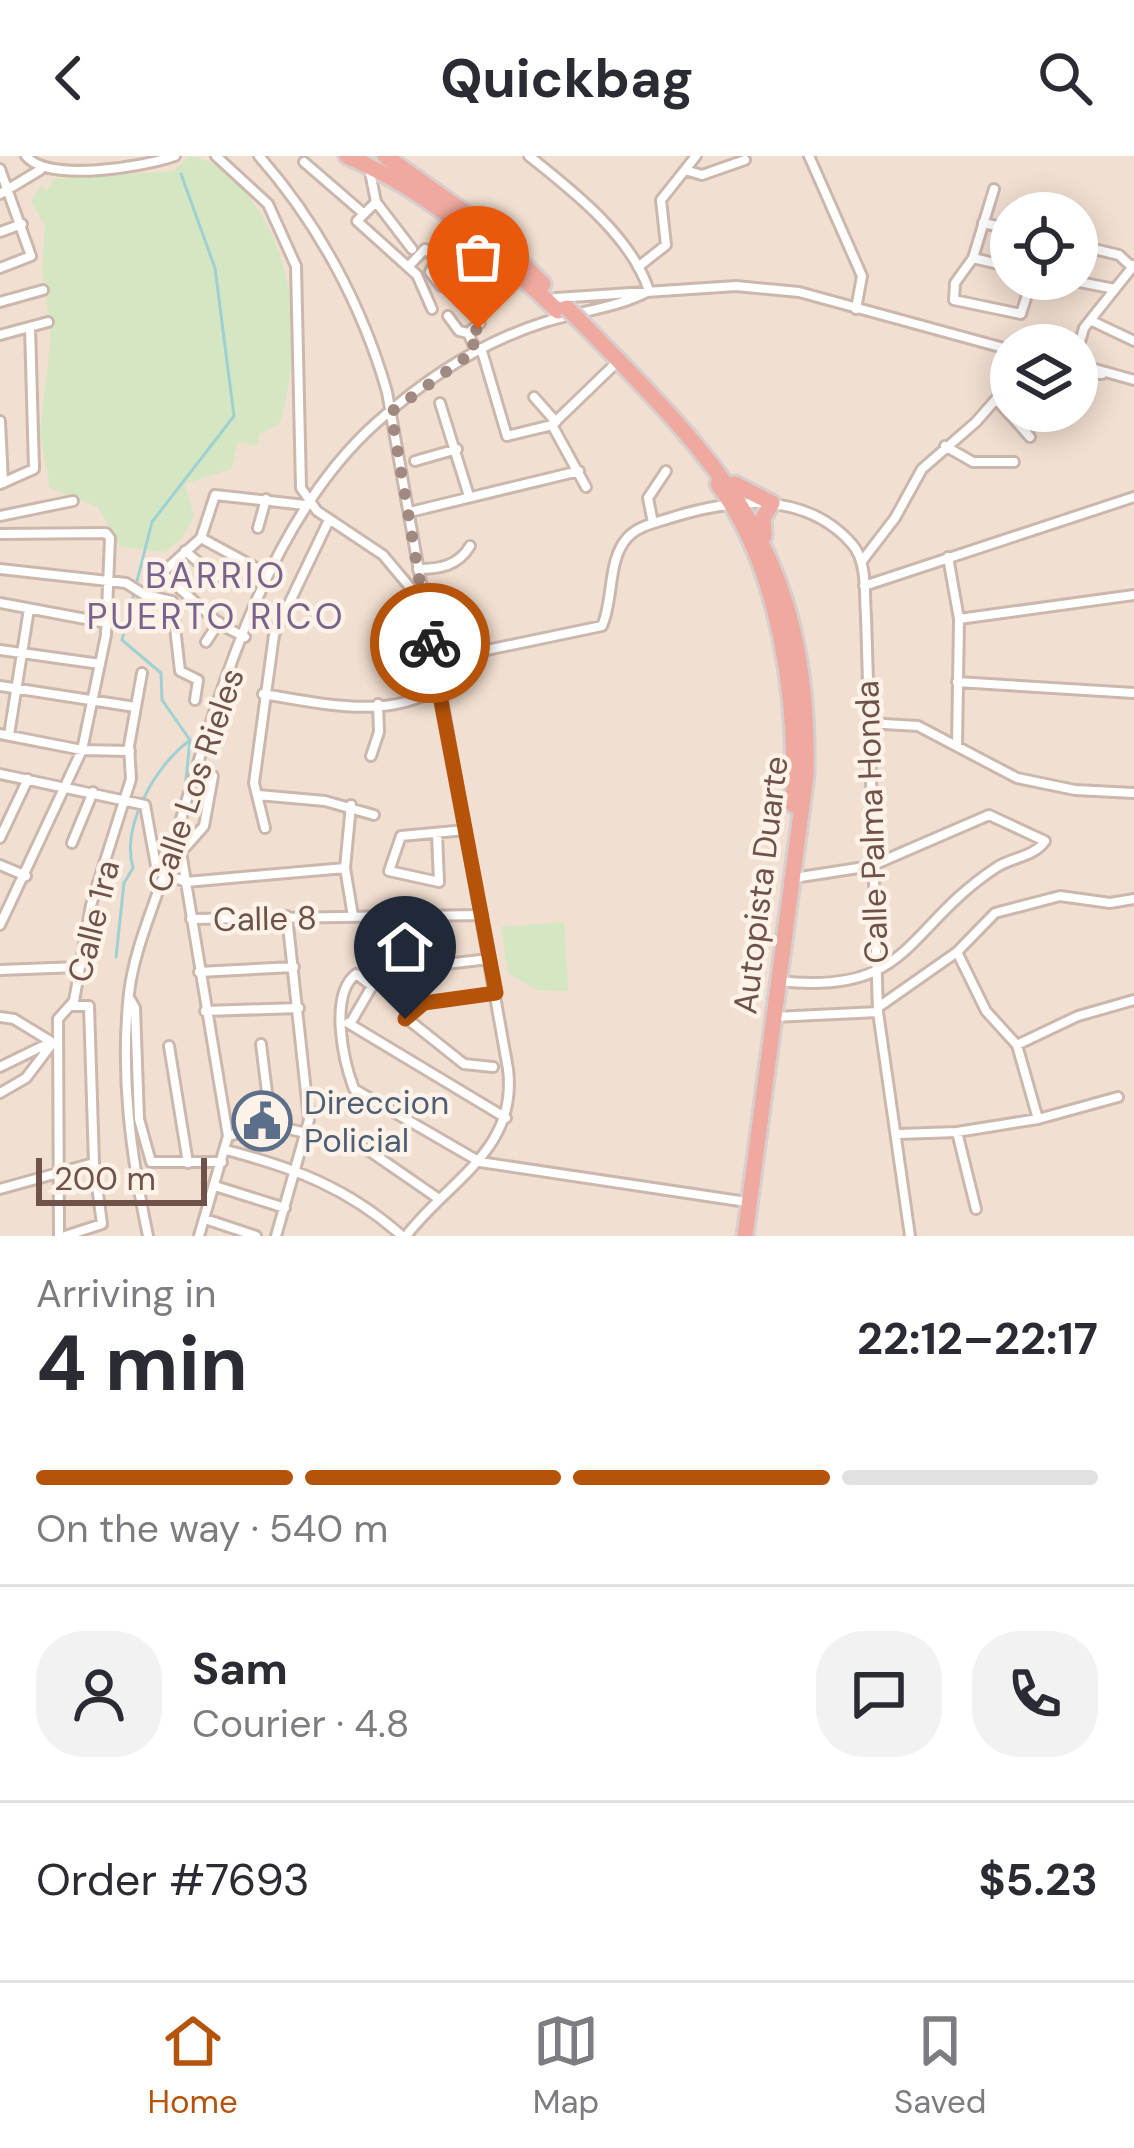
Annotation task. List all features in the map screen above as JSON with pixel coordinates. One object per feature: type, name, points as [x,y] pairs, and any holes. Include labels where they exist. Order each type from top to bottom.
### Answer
[{"type":"highway","points":[[347,156],[458,219],[579,326]]},
{"type":"highway","points":[[385,156],[487,228],[559,309]]},
{"type":"highway","name":"Autopista Duarte","points":[[579,326],[694,452],[764,539],[797,640],[807,720],[794,878],[741,1236]]},
{"type":"highway","name":"Autopista Duarte","points":[[579,326],[724,475],[786,649],[795,721],[792,825],[740,1201],[741,1236]]},
{"type":"highway","points":[[724,475],[772,503],[763,518],[764,539]]},
{"type":"street","points":[[26,156],[41,169],[68,172],[176,156]]},
{"type":"street","points":[[216,156],[268,204],[296,266],[302,365],[298,476],[306,502]]},
{"type":"street","points":[[226,1150],[296,1168],[347,1191],[404,1236],[480,1162],[506,1118],[511,1090],[420,599],[391,412],[364,319],[259,156]]},
{"type":"street","points":[[529,156],[577,195],[638,267],[649,291],[559,309]]},
{"type":"street","points":[[638,267],[666,245],[661,200],[696,156]]},
{"type":"street","points":[[809,156],[862,276],[856,309]]},
{"type":"street","points":[[686,170],[702,175],[745,161]]},
{"type":"street","points":[[304,162],[360,217],[377,242],[420,280],[432,309]]},
{"type":"street","points":[[369,165],[376,202],[412,249]]},
{"type":"street","points":[[0,169],[31,256],[0,268]]},
{"type":"street","points":[[5,193],[41,169]]},
{"type":"street","points":[[994,190],[973,258],[955,283],[957,303],[1021,314],[1025,300]]},
{"type":"street","points":[[360,217],[376,202]]},
{"type":"street","points":[[983,223],[990,224]]},
{"type":"street","points":[[0,232],[22,224]]},
{"type":"street","points":[[377,242],[391,224]]},
{"type":"street","points":[[408,267],[425,249],[437,259],[430,272],[441,286]]},
{"type":"street","points":[[1091,324],[1133,266],[1119,255],[1098,250]]},
{"type":"street","points":[[973,258],[990,262]]},
{"type":"street","points":[[448,316],[459,331],[468,333],[480,326],[469,292],[498,270]]},
{"type":"street","name":"Calle Los Rieles","points":[[148,1236],[132,1173],[124,1092],[130,998],[145,928],[245,637],[306,502],[391,412],[479,349],[559,309],[649,291],[736,286],[799,292],[990,344]]},
{"type":"street","points":[[1098,286],[1115,290]]},
{"type":"street","points":[[0,302],[44,290]]},
{"type":"street","points":[[1092,321],[1134,341]]},
{"type":"street","points":[[0,335],[48,322]]},
{"type":"street","points":[[0,422],[1,483],[33,471],[29,327]]},
{"type":"street","points":[[468,333],[479,349],[507,436],[554,424],[612,367]]},
{"type":"street","points":[[1098,370],[1134,380]]},
{"type":"street","points":[[1098,373],[1110,373]]},
{"type":"street","points":[[534,397],[554,424],[586,487]]},
{"type":"street","points":[[440,403],[469,496]]},
{"type":"street","points":[[434,661],[602,626],[622,544],[653,524],[735,502],[772,503],[817,518],[852,544],[862,561],[895,518],[922,469],[990,405]]},
{"type":"street","points":[[1026,432],[1030,437]]},
{"type":"street","points":[[945,446],[973,462],[1014,462]]},
{"type":"street","points":[[415,461],[457,449]]},
{"type":"street","points":[[410,512],[579,471]]},
{"type":"street","points":[[653,524],[647,498],[666,472]]},
{"type":"street","points":[[245,637],[219,622],[162,574],[201,538],[213,496],[306,502],[383,555],[420,599]]},
{"type":"street","points":[[864,586],[1134,496]]},
{"type":"street","points":[[258,528],[266,499]]},
{"type":"street","points":[[0,516],[73,501]]},
{"type":"street","points":[[265,828],[254,783],[263,694],[278,618],[320,547],[329,520]]},
{"type":"street","points":[[0,534],[109,535],[107,623],[82,750],[0,925]]},
{"type":"street","points":[[201,538],[260,570]]},
{"type":"street","points":[[418,569],[436,569],[462,559],[470,546]]},
{"type":"street","points":[[185,551],[216,577]]},
{"type":"street","points":[[948,557],[959,619],[956,748]]},
{"type":"street","name":"Calle Palma Honda","points":[[862,561],[879,1009],[910,1236]]},
{"type":"street","points":[[0,569],[126,583],[172,601]]},
{"type":"street","points":[[180,586],[172,601],[180,671],[198,680],[195,700]]},
{"type":"street","points":[[959,619],[1134,595]]},
{"type":"street","points":[[0,603],[107,623]]},
{"type":"street","points":[[29,609],[4,735],[82,750],[130,751]]},
{"type":"street","points":[[206,642],[219,622]]},
{"type":"street","points":[[0,650],[100,664]]},
{"type":"street","name":"Calle 1ra","points":[[62,1236],[61,1052],[51,1044],[58,1019],[72,1006],[91,905],[126,800],[142,673]]},
{"type":"street","points":[[957,682],[1134,693]]},
{"type":"street","points":[[0,686],[135,707]]},
{"type":"street","points":[[263,694],[319,706],[418,701],[440,688]]},
{"type":"street","points":[[371,756],[379,732],[378,704]]},
{"type":"street","points":[[867,723],[918,726],[1018,778],[1075,790],[1134,793]]},
{"type":"street","points":[[0,774],[148,807],[157,871],[164,877],[186,882],[345,868]]},
{"type":"street","points":[[199,1236],[228,1136],[182,852],[204,826],[214,776]]},
{"type":"street","points":[[0,838],[28,779]]},
{"type":"street","points":[[72,843],[93,792]]},
{"type":"street","points":[[258,795],[351,805],[374,815]]},
{"type":"street","points":[[351,805],[345,868],[353,916]]},
{"type":"street","points":[[779,981],[828,987],[877,974],[998,866],[1039,850],[1045,841],[989,815],[871,866],[794,878]]},
{"type":"street","points":[[437,834],[439,882],[389,871],[398,839],[466,830]]},
{"type":"street","points":[[0,866],[26,876]]},
{"type":"street","points":[[775,1017],[879,1009],[957,952],[995,914],[1024,903],[1060,896],[1110,903],[1134,899]]},
{"type":"street","name":"Calle 8","points":[[191,919],[482,915]]},
{"type":"street","points":[[276,1236],[306,1133],[308,1100],[286,916]]},
{"type":"street","points":[[957,952],[986,1011],[1017,1046],[1039,1119]]},
{"type":"street","points":[[446,964],[489,959]]},
{"type":"street","points":[[0,970],[78,967]]},
{"type":"street","points":[[199,973],[295,967]]},
{"type":"street","points":[[346,1022],[371,990],[371,982],[361,975],[348,980],[346,1022],[354,1088],[480,1162],[740,1201]]},
{"type":"street","points":[[493,1066],[459,1061],[405,1017],[424,1003],[496,993]]},
{"type":"street","points":[[130,998],[135,1007],[139,1119],[156,1165],[222,1162]]},
{"type":"street","points":[[1017,1046],[1078,1016],[1134,1000]]},
{"type":"street","points":[[62,1236],[102,1224],[94,1163],[89,1006],[72,1006]]},
{"type":"street","points":[[205,1011],[298,1008]]},
{"type":"street","points":[[0,1017],[29,1027],[51,1044]]},
{"type":"street","points":[[346,1022],[506,1118]]},
{"type":"street","points":[[0,1067],[51,1044]]},
{"type":"street","points":[[0,1093],[26,1078],[51,1044]]},
{"type":"street","points":[[261,1044],[271,1125]]},
{"type":"street","points":[[169,1046],[188,1163]]},
{"type":"street","points":[[898,1134],[957,1132],[1039,1119],[1118,1097]]},
{"type":"street","points":[[228,1136],[271,1125],[306,1133]]},
{"type":"street","points":[[957,1132],[976,1208]]},
{"type":"street","points":[[365,1148],[439,1199]]},
{"type":"street","points":[[0,1189],[94,1163]]},
{"type":"street","points":[[215,1186],[285,1208]]},
{"type":"street","points":[[205,1219],[256,1236]]},
{"type":"shaded area","points":[[0,156],[1134,156],[1134,1236],[0,1236]]},
{"type":"green space","points":[[190,156],[216,166],[238,184],[273,237],[290,298],[293,330],[287,394],[279,425],[260,434],[257,446],[238,442],[231,469],[185,484],[194,516],[182,538],[165,552],[121,547],[98,507],[50,488],[40,433],[51,336],[42,271],[45,227],[31,200],[42,185],[46,192],[54,179],[173,171]]},
{"type":"green space","points":[[564,922],[568,991],[537,990],[508,973],[501,927]]},
{"type":"waterway","points":[[181,174],[215,268],[234,416],[152,522],[122,640],[161,673],[162,700],[190,740],[185,789]]},
{"type":"waterway","points":[[116,957],[124,883],[133,868],[132,833],[137,815],[154,780],[189,741]]},
{"type":"way so far","points":[[430,643],[391,412],[476,350],[468,333],[478,329]]},
{"type":"place","name":"Direccion Policial","points":[[262,1121]]},
{"type":"district","name":"BARRIO PUERTO RICO","points":[[216,596]]},
{"type":"route","points":[[405,1019],[424,1003],[496,993],[430,643]]}]
